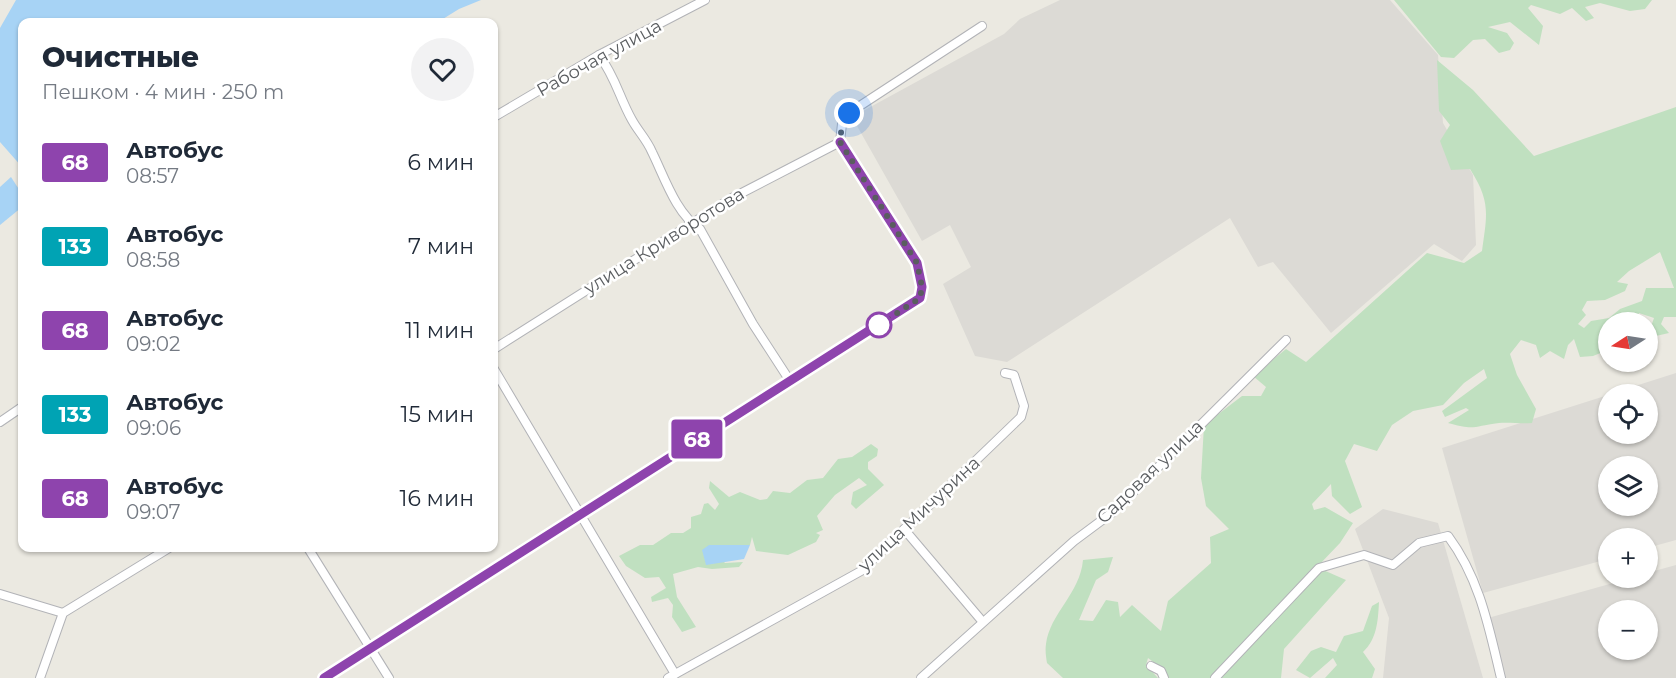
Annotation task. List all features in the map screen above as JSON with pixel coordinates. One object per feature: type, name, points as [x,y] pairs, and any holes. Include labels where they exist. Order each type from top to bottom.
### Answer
[{"type":"street","name":"Рабочая улица","points":[[498,115],[599,55],[705,0]]},
{"type":"street","points":[[324,678],[920,298],[922,287],[917,263],[840,142],[842,124],[849,113],[982,27]]},
{"type":"street","points":[[599,55],[614,75],[632,119],[691,224],[700,229],[753,324],[790,381]]},
{"type":"street","name":"улица Криворотова","points":[[498,346],[769,177],[840,142]]},
{"type":"street","name":"Садовая улица","points":[[921,678],[1074,541],[1113,512],[1286,340]]},
{"type":"street","name":"улица Мичурина","points":[[671,676],[861,571],[1021,417],[1024,406],[1014,375],[1005,373]]},
{"type":"street","points":[[498,376],[671,676]]},
{"type":"street","points":[[0,422],[18,410]]},
{"type":"street","points":[[904,529],[982,621]]},
{"type":"street","points":[[1215,678],[1319,568],[1364,555],[1393,565],[1419,543],[1448,536],[1474,580],[1484,608],[1501,678]]},
{"type":"street","points":[[40,678],[63,613],[162,552]]},
{"type":"street","points":[[311,552],[389,678]]},
{"type":"street","points":[[0,594],[63,613]]},
{"type":"street","points":[[1151,666],[1161,671],[1164,678]]},
{"type":"shaded area","points":[[1060,0],[1390,0],[1438,55],[1443,123],[1473,175],[1476,245],[1462,261],[1434,244],[1331,333],[1273,262],[1258,267],[1230,218],[1007,362],[975,356],[943,284],[971,267],[950,225],[922,241],[852,117],[1004,34],[1020,19]]},
{"type":"shaded area","points":[[1676,373],[1676,540],[1658,545],[1658,528],[1598,528],[1598,562],[1483,593],[1442,448],[1598,398],[1598,444],[1658,444],[1658,384],[1641,384]]},
{"type":"shaded area","points":[[1383,509],[1438,523],[1483,678],[1383,678],[1389,618],[1355,529]]},
{"type":"shaded area","points":[[1676,565],[1676,678],[1504,678],[1488,618],[1598,587],[1658,588],[1658,570]]},
{"type":"green space","points":[[1394,0],[1652,0],[1645,9],[1630,11],[1600,3],[1585,7],[1594,18],[1586,21],[1572,8],[1560,14],[1531,5],[1528,8],[1543,26],[1539,45],[1510,22],[1488,27],[1507,33],[1514,43],[1510,50],[1499,53],[1485,39],[1473,40],[1454,58],[1441,57]]},
{"type":"green space","points":[[1437,60],[1473,90],[1534,156],[1676,107],[1676,317],[1664,317],[1661,324],[1669,333],[1658,336],[1658,312],[1616,312],[1642,301],[1646,288],[1674,288],[1660,252],[1629,271],[1617,282],[1628,284],[1625,291],[1605,300],[1587,301],[1582,310],[1586,315],[1578,324],[1584,328],[1591,321],[1598,320],[1598,354],[1580,357],[1574,339],[1568,345],[1564,359],[1550,351],[1540,358],[1536,345],[1521,340],[1510,354],[1517,375],[1536,409],[1532,423],[1499,423],[1470,427],[1448,423],[1469,410],[1466,408],[1445,417],[1442,411],[1487,378],[1484,369],[1464,383],[1443,405],[1413,411],[1392,425],[1377,451],[1354,444],[1345,461],[1362,507],[1350,514],[1332,496],[1331,484],[1312,504],[1314,510],[1325,507],[1353,523],[1340,543],[1211,678],[1165,678],[1164,670],[1148,658],[1146,665],[1158,678],[1063,678],[1047,663],[1046,644],[1053,623],[1077,583],[1083,560],[1113,557],[1108,572],[1096,580],[1079,620],[1093,621],[1106,600],[1118,602],[1120,617],[1132,605],[1161,631],[1168,601],[1211,563],[1210,537],[1229,529],[1206,506],[1201,478],[1204,425],[1242,396],[1261,396],[1266,387],[1253,376],[1286,349],[1306,362],[1427,253],[1464,263],[1482,251],[1486,217],[1484,200],[1477,180],[1470,169],[1451,170],[1440,141],[1450,125],[1439,111]]},
{"type":"green space","points":[[871,444],[878,449],[877,456],[868,462],[868,469],[884,485],[856,509],[851,504],[853,492],[867,485],[859,478],[835,495],[817,516],[823,530],[816,533],[820,535],[816,542],[788,555],[756,551],[752,537],[750,545],[709,545],[725,563],[743,562],[739,567],[712,569],[698,567],[673,574],[677,597],[696,627],[682,632],[672,617],[673,605],[668,598],[652,602],[651,597],[666,588],[659,577],[645,578],[626,566],[619,556],[640,545],[653,545],[671,533],[683,533],[691,528],[691,517],[701,514],[704,504],[708,503],[715,510],[719,504],[709,488],[710,481],[729,497],[740,492],[760,500],[767,499],[773,491],[790,493],[807,480],[823,478],[838,459],[852,457]]},
{"type":"green space","points":[[1321,569],[1346,580],[1284,649],[1281,678],[1218,678]]},
{"type":"green space","points":[[1379,602],[1374,635],[1363,652],[1375,669],[1372,678],[1325,678],[1337,665],[1333,658],[1310,678],[1296,670],[1311,651],[1321,647],[1336,652],[1344,636],[1363,631],[1372,606]]},
{"type":"water","points":[[16,0],[481,0],[444,18],[18,18],[18,162],[0,142],[0,28]]},
{"type":"water","points":[[11,177],[18,188],[18,210],[0,225],[0,187]]},
{"type":"water","points":[[709,545],[750,545],[744,559],[706,565],[702,550]]},
{"type":"bus line","name":"68","points":[[324,678],[920,298],[922,287],[917,263],[840,142]]},
{"type":"route","points":[[849,113],[839,133],[840,142],[917,263],[922,287],[920,298],[879,325]]}]
